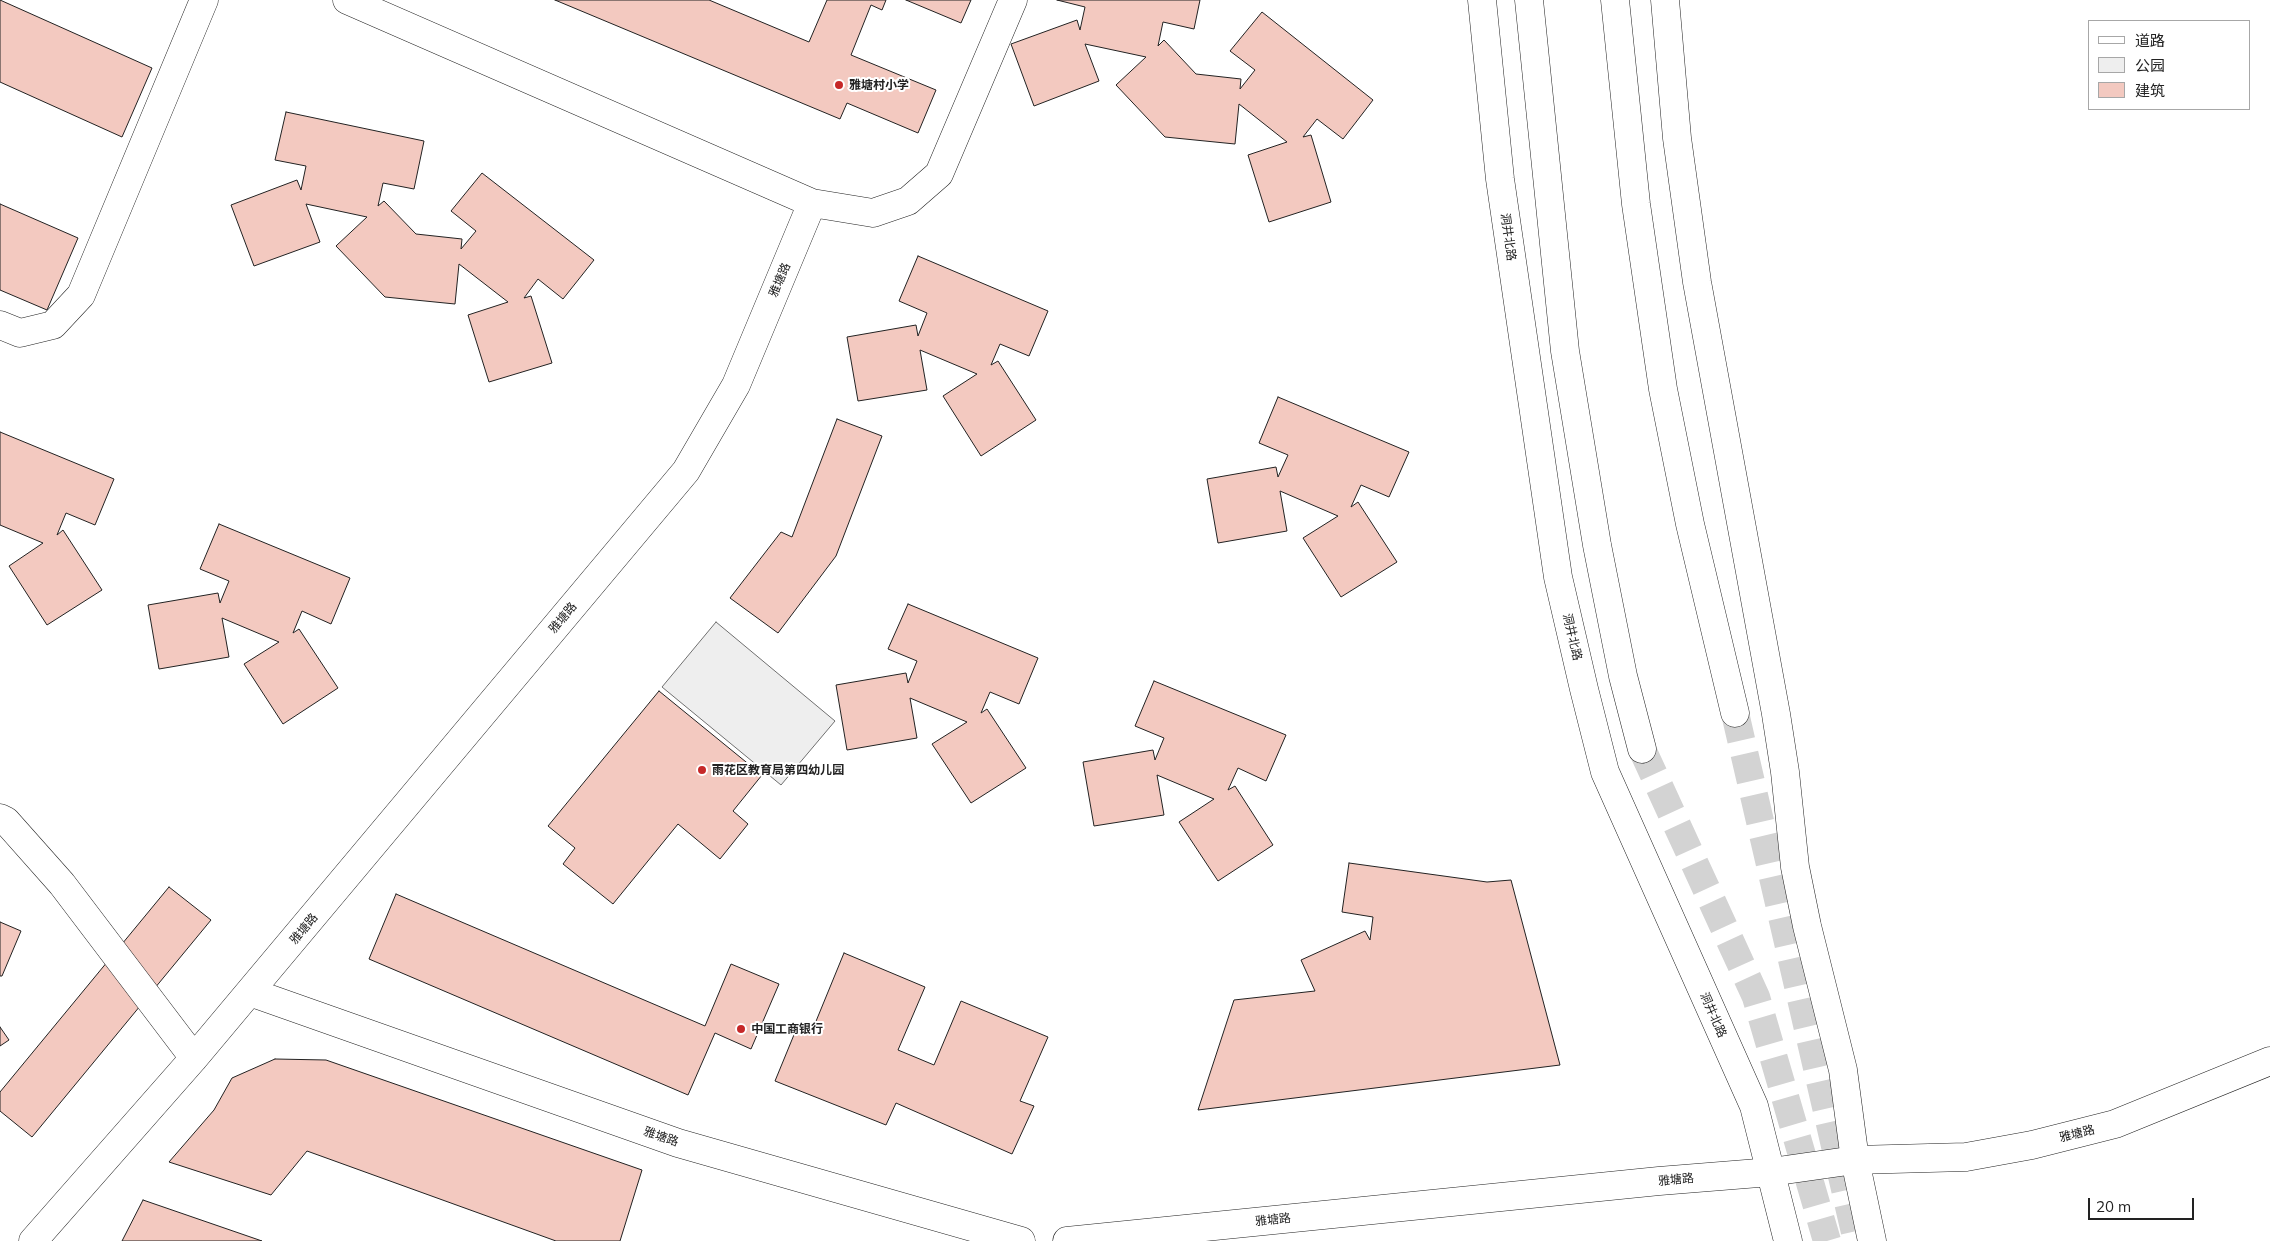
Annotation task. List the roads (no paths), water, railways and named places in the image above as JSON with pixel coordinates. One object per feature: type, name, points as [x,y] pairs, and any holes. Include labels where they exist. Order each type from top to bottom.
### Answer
[{"type":"street","points":[[0,325],[20,334],[53,326],[81,295],[204,0]]},
{"type":"street","points":[[347,0],[812,203],[873,213],[908,201],[939,174],[1013,0]]},
{"type":"street","name":"洞井北路","points":[[1482,0],[1500,179],[1558,577],[1604,772],[1754,1106],[1788,1241]]},
{"type":"street","points":[[1529,0],[1565,351],[1597,546],[1624,676],[1642,749]]},
{"type":"street","points":[[1615,0],[1636,204],[1662,389],[1690,524],[1735,714]]},
{"type":"street","points":[[1665,0],[1677,138],[1697,282],[1777,724],[1785,772],[1795,867],[1807,926],[1843,1070],[1855,1160],[1872,1241]]},
{"type":"street","name":"雅塘路","points":[[32,1241],[194,1058],[686,471],[736,385],[812,203]]},
{"type":"street","points":[[0,818],[6,821],[62,884],[194,1058]]},
{"type":"street","name":"雅塘路","points":[[250,992],[678,1143],[1021,1241]]},
{"type":"street","name":"雅塘路","points":[[1067,1241],[1659,1181],[1771,1172],[1855,1160],[1966,1157],[2032,1145],[2115,1124],[2270,1061]]},
{"type":"tunnel","points":[[1735,713],[1857,1241]]},
{"type":"tunnel","points":[[1642,749],[1756,997],[1827,1241]]},
{"type":"place","name":"雅塘村小学","points":[[839,85]]},
{"type":"place","name":"雨花区教育局第四幼儿园","points":[[702,770]]},
{"type":"place","name":"中国工商银行","points":[[741,1029]]}]
